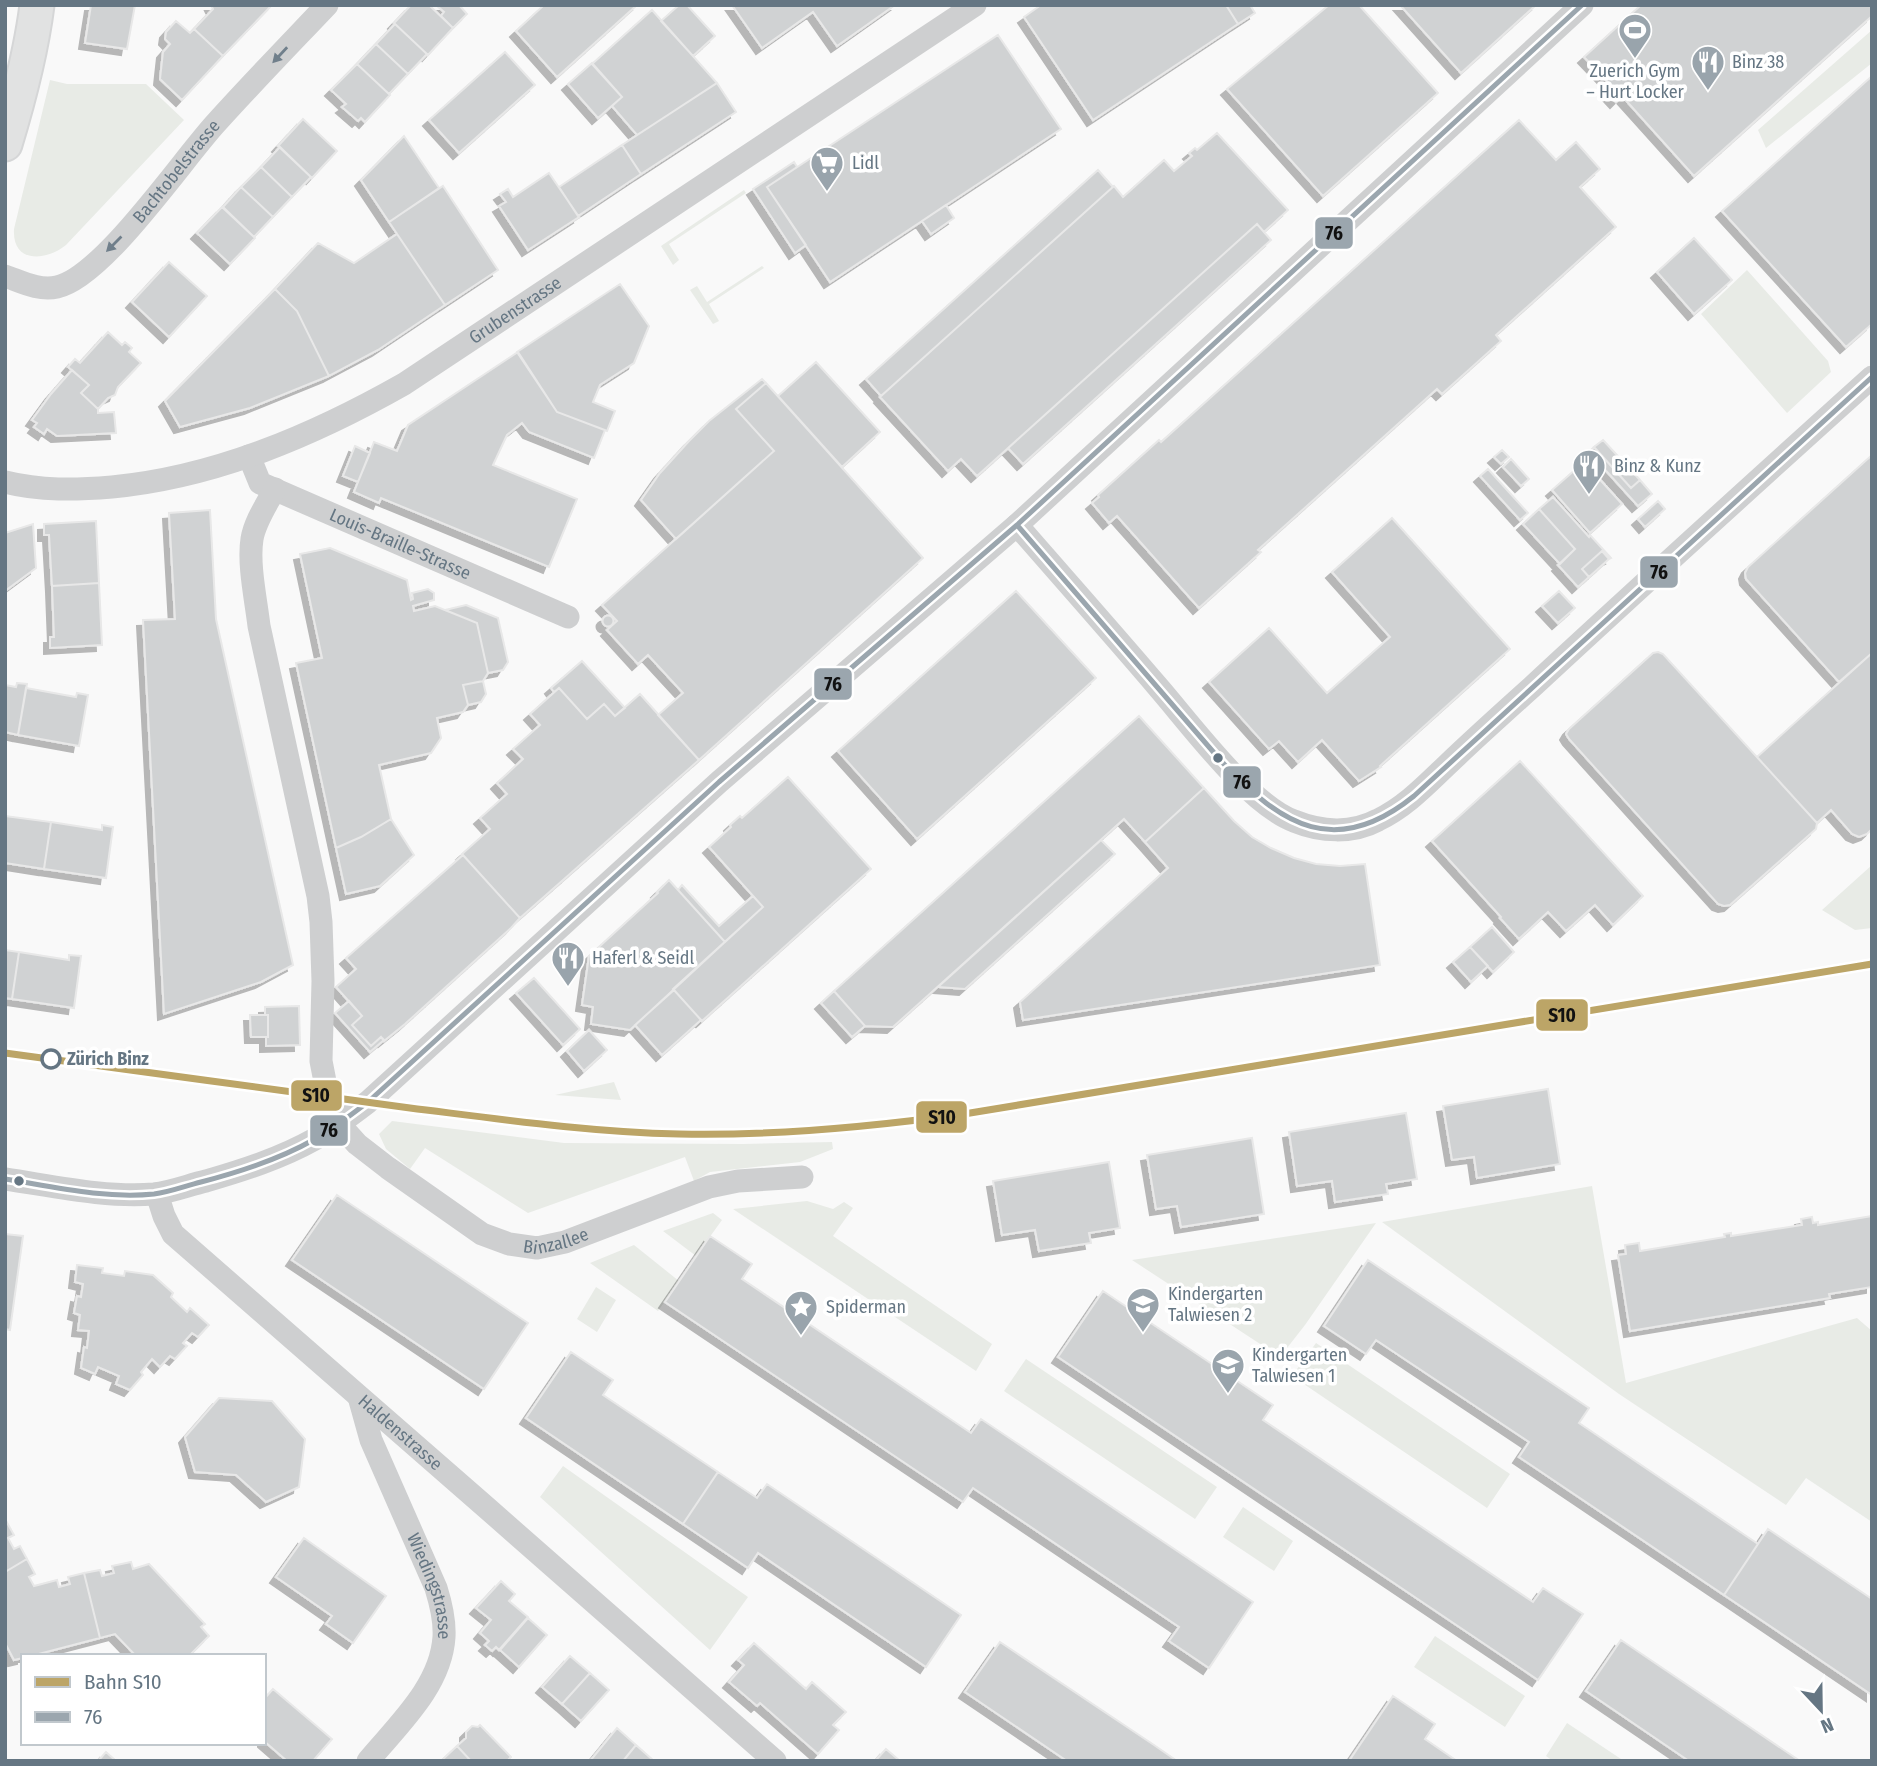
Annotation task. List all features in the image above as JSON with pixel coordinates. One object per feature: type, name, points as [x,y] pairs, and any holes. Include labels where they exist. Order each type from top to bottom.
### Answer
[{"type":"main road","points":[[5,144],[23,83],[37,5]]},
{"type":"street","name":"Bachtobelstrasse","points":[[5,276],[40,288],[58,287],[92,266],[124,234],[216,123],[327,5]]},
{"type":"street","name":"Grubenstrasse","points":[[5,482],[35,488],[62,489],[135,485],[204,470],[249,456],[325,425],[404,384],[975,5]]},
{"type":"street","points":[[5,1179],[103,1192],[157,1194],[237,1172],[280,1156],[339,1124],[368,1102],[719,782],[1017,525],[1582,5]]},
{"type":"street","points":[[1017,525],[1219,758],[1275,813],[1315,828],[1334,830],[1368,825],[1405,804],[1872,377]]},
{"type":"street","name":"Louis-Braille-Strasse","points":[[249,456],[260,483],[568,617]]},
{"type":"street","points":[[275,489],[252,538],[254,586],[259,626],[318,896],[323,969],[321,1061],[328,1097],[339,1124]]},
{"type":"street","name":"Binzallee","points":[[339,1124],[357,1144],[388,1168],[482,1234],[509,1244],[537,1248],[565,1242],[709,1187],[738,1181],[802,1177]]},
{"type":"street","name":"Haldenstrasse","points":[[157,1194],[173,1234],[775,1761]]},
{"type":"street","name":"Wiedingstrasse","points":[[359,1397],[371,1440],[436,1588],[443,1613],[444,1636],[442,1655],[433,1677],[419,1699],[368,1761]]},
{"type":"shaded area","points":[[1872,30],[1872,63],[1766,148],[1758,130]]},
{"type":"shaded area","points":[[50,80],[67,84],[146,84],[184,120],[66,245],[49,254],[32,256],[18,249],[14,229]]},
{"type":"shaded area","points":[[744,190],[746,193],[669,244],[679,260],[673,265],[661,246]]},
{"type":"shaded area","points":[[762,266],[764,268],[709,304],[719,321],[713,324],[690,290],[697,286],[707,302]]},
{"type":"shaded area","points":[[1747,270],[1828,361],[1831,372],[1787,413],[1701,314]]},
{"type":"shaded area","points":[[1872,865],[1872,928],[1855,930],[1822,910]]},
{"type":"shaded area","points":[[614,1082],[621,1100],[555,1095]]},
{"type":"shaded area","points":[[392,1121],[564,1143],[832,1142],[833,1149],[800,1162],[710,1172],[694,1181],[685,1157],[528,1213],[425,1148],[410,1169],[386,1149],[379,1134]]},
{"type":"shaded area","points":[[1592,1186],[1626,1383],[1857,1318],[1872,1331],[1872,1522],[1806,1478],[1786,1505],[1619,1394],[1382,1222]]},
{"type":"shaded area","points":[[807,1201],[833,1209],[844,1202],[853,1208],[833,1236],[992,1344],[976,1371],[733,1209]]},
{"type":"shaded area","points":[[713,1213],[722,1220],[696,1256],[663,1231]]},
{"type":"shaded area","points":[[1376,1223],[1280,1357],[1132,1260]]},
{"type":"shaded area","points":[[634,1245],[679,1281],[658,1311],[590,1263]]},
{"type":"shaded area","points":[[596,1287],[616,1300],[597,1332],[577,1319]]},
{"type":"shaded area","points":[[1316,1343],[1510,1474],[1487,1508],[1292,1376]]},
{"type":"shaded area","points":[[1026,1359],[1217,1487],[1195,1519],[1004,1391]]},
{"type":"shaded area","points":[[563,1466],[748,1597],[710,1650],[540,1497]]},
{"type":"shaded area","points":[[1243,1507],[1293,1541],[1274,1571],[1223,1537]]},
{"type":"shaded area","points":[[1435,1636],[1525,1696],[1505,1727],[1414,1667]]},
{"type":"shaded area","points":[[1567,1723],[1624,1761],[1553,1761],[1546,1756]]},
{"type":"building","points":[[91,5],[135,5],[127,49],[85,43]]},
{"type":"building","points":[[211,5],[272,5],[223,56],[194,29],[213,9]]},
{"type":"building","points":[[411,5],[429,5],[453,28],[428,55],[394,23]]},
{"type":"building","points":[[436,5],[459,5],[467,14],[453,28],[441,16],[444,12]]},
{"type":"building","points":[[544,5],[637,5],[557,77],[516,31]]},
{"type":"building","points":[[679,5],[687,5],[715,36],[693,56],[661,21]]},
{"type":"building","points":[[732,5],[895,5],[837,46],[813,12],[762,48]]},
{"type":"building","points":[[1041,5],[1226,5],[1238,24],[1093,120],[1024,17]]},
{"type":"building","points":[[1226,5],[1250,5],[1255,13],[1238,24]]},
{"type":"building","points":[[1329,5],[1359,5],[1438,93],[1323,196],[1227,89]]},
{"type":"building","points":[[1400,5],[1536,5],[1461,73]]},
{"type":"building","points":[[1641,5],[1872,5],[1872,16],[1694,176],[1622,96],[1616,102],[1603,88],[1609,83],[1584,57]]},
{"type":"building","points":[[652,10],[717,83],[637,135],[612,106],[622,97],[592,64]]},
{"type":"building","points":[[176,21],[190,33],[194,29],[223,56],[182,100],[160,79],[163,52],[170,44],[165,39],[166,32]]},
{"type":"building","points":[[395,24],[427,54],[408,74],[376,44]]},
{"type":"building","points":[[998,35],[1061,129],[830,282],[767,187]]},
{"type":"building","points":[[376,44],[408,74],[389,94],[357,64]]},
{"type":"building","points":[[505,52],[535,85],[459,153],[429,120]]},
{"type":"building","points":[[592,63],[622,97],[598,118],[568,84]]},
{"type":"building","points":[[357,64],[390,95],[365,122],[361,118],[358,121],[342,107],[346,104],[331,90]]},
{"type":"building","points":[[1872,76],[1872,324],[1846,347],[1722,211]]},
{"type":"building","points":[[717,83],[736,112],[641,174],[622,145]]},
{"type":"building","points":[[303,119],[337,151],[312,178],[278,146]]},
{"type":"building","points":[[1519,120],[1556,160],[1576,142],[1600,169],[1580,187],[1616,227],[1496,335],[1501,341],[1442,394],[1437,389],[1258,550],[1261,552],[1199,608],[1117,516],[1109,523],[1092,503],[1159,440],[1161,442]]},
{"type":"building","points":[[1217,133],[1288,210],[1264,232],[1257,224],[977,476],[961,459],[948,471],[880,397],[1114,186],[1123,197],[1164,160],[1174,171],[1192,156],[1189,153],[1195,148],[1197,150]]},
{"type":"building","points":[[404,136],[439,188],[389,222],[361,180]]},
{"type":"building","points":[[622,145],[641,174],[578,216],[559,187]]},
{"type":"building","points":[[280,147],[311,177],[292,197],[261,167]]},
{"type":"building","points":[[794,162],[797,167],[767,187],[806,245],[795,253],[753,189]]},
{"type":"building","points":[[261,167],[292,197],[273,217],[241,187]]},
{"type":"building","points":[[1098,170],[1113,187],[881,396],[866,379]]},
{"type":"building","points":[[549,173],[579,217],[528,250],[499,206],[506,202],[500,194],[508,189],[513,197]]},
{"type":"building","points":[[443,186],[498,270],[445,305],[389,222]]},
{"type":"building","points":[[241,187],[273,217],[254,237],[223,207]]},
{"type":"building","points":[[946,205],[954,218],[931,234],[922,221]]},
{"type":"building","points":[[222,207],[255,238],[230,264],[197,233]]},
{"type":"building","points":[[1257,224],[1271,240],[1023,464],[1008,448]]},
{"type":"building","points":[[397,234],[445,305],[378,350],[329,376],[297,311],[275,289],[318,243],[354,263]]},
{"type":"building","points":[[1694,238],[1732,280],[1694,314],[1657,272]]},
{"type":"building","points":[[169,262],[207,296],[169,337],[132,302]]},
{"type":"building","points":[[620,284],[649,326],[634,363],[600,385],[593,402],[615,411],[607,431],[557,412],[517,352]]},
{"type":"building","points":[[275,289],[297,311],[329,376],[250,408],[180,427],[165,401]]},
{"type":"building","points":[[108,332],[122,345],[125,342],[132,348],[129,352],[141,363],[118,387],[115,395],[108,398],[98,409],[81,393],[89,385],[68,367],[75,359],[80,363]]},
{"type":"building","points":[[518,352],[557,412],[605,430],[594,458],[529,432],[522,423],[507,435],[493,465],[577,499],[549,567],[381,498],[379,503],[354,492],[374,442],[397,451],[408,425]]},
{"type":"building","points":[[816,362],[880,432],[842,467],[778,396]]},
{"type":"building","points":[[72,370],[89,385],[81,393],[98,409],[98,413],[114,412],[116,433],[57,436],[47,429],[44,434],[34,427],[37,423],[32,420]]},
{"type":"building","points":[[762,379],[766,383],[736,409],[774,451],[676,539],[641,500],[660,473],[709,421]]},
{"type":"building","points":[[766,383],[923,558],[699,760],[658,715],[683,693],[648,655],[638,664],[607,630],[617,621],[602,605],[774,451],[736,409]]},
{"type":"building","points":[[1603,440],[1640,480],[1631,488],[1594,447]]},
{"type":"building","points":[[355,446],[370,453],[358,482],[343,476]]},
{"type":"building","points":[[1594,447],[1631,488],[1640,480],[1652,494],[1638,506],[1589,452]]},
{"type":"building","points":[[1502,450],[1509,457],[1501,464],[1494,457]]},
{"type":"building","points":[[1872,455],[1872,653],[1839,682],[1746,579],[1745,573],[1748,567]]},
{"type":"building","points":[[1511,459],[1529,479],[1521,486],[1503,467]]},
{"type":"building","points":[[1584,462],[1622,504],[1590,533],[1552,490]]},
{"type":"building","points":[[1488,469],[1528,513],[1520,520],[1480,476]]},
{"type":"building","points":[[1553,497],[1611,558],[1602,551],[1582,569],[1589,577],[1578,587],[1558,565],[1575,549],[1539,509]]},
{"type":"building","points":[[1658,501],[1665,509],[1645,527],[1638,519]]},
{"type":"building","points":[[1539,509],[1575,549],[1560,564],[1523,524]]},
{"type":"building","points":[[210,510],[216,619],[293,965],[261,982],[164,1014],[143,620],[175,619],[169,513]]},
{"type":"building","points":[[1392,518],[1510,649],[1381,767],[1359,781],[1322,740],[1298,762],[1279,741],[1269,749],[1209,682],[1269,628],[1327,693],[1390,637],[1332,572]]},
{"type":"building","points":[[96,521],[99,583],[52,586],[49,535],[44,535],[44,524]]},
{"type":"building","points":[[33,524],[36,568],[5,591],[5,533]]},
{"type":"building","points":[[330,548],[407,580],[411,600],[412,593],[428,589],[434,593],[434,600],[413,606],[414,611],[435,606],[477,623],[488,673],[483,681],[463,685],[468,705],[463,712],[437,718],[441,738],[431,753],[379,765],[391,819],[336,848],[296,663],[322,658],[300,554]]},
{"type":"building","points":[[1602,551],[1609,559],[1589,577],[1582,569]]},
{"type":"building","points":[[99,583],[102,645],[50,648],[50,637],[54,637],[52,586]]},
{"type":"building","points":[[1016,591],[1096,678],[917,839],[838,751]]},
{"type":"building","points":[[1559,591],[1575,608],[1558,623],[1542,606]]},
{"type":"building","points":[[466,605],[498,618],[508,662],[503,670],[488,673],[477,623],[445,610]]},
{"type":"building","points":[[608,615],[614,621],[608,627],[602,621]]},
{"type":"building","points":[[1653,653],[1663,654],[1817,823],[1816,829],[1730,905],[1718,904],[1566,734]]},
{"type":"building","points":[[1872,653],[1872,829],[1859,837],[1852,834],[1831,810],[1817,823],[1757,757]]},
{"type":"building","points":[[582,661],[625,708],[615,716],[604,704],[587,719],[559,688],[554,692],[551,688]]},
{"type":"building","points":[[483,681],[486,694],[481,702],[468,705],[463,685]]},
{"type":"building","points":[[17,683],[27,684],[18,735],[5,732],[5,685],[16,687]]},
{"type":"building","points":[[26,688],[76,697],[77,693],[88,695],[79,746],[18,735]]},
{"type":"building","points":[[559,688],[587,719],[604,704],[615,716],[640,694],[699,760],[520,918],[462,854],[490,829],[480,818],[507,794],[497,783],[523,759],[513,749],[540,725],[530,714]]},
{"type":"building","points":[[1139,716],[1204,788],[1145,842],[1124,819],[893,1027],[865,1026],[834,991]]},
{"type":"building","points":[[1520,761],[1643,896],[1613,925],[1595,905],[1566,931],[1548,912],[1519,939],[1432,841]]},
{"type":"building","points":[[788,777],[871,869],[702,1021],[673,989],[763,907],[709,847],[740,816],[742,818]]},
{"type":"building","points":[[1204,788],[1234,821],[1252,837],[1271,848],[1316,864],[1365,864],[1380,965],[1023,1020],[1020,1002],[1168,868],[1145,842]]},
{"type":"building","points":[[5,816],[51,822],[44,869],[5,863]]},
{"type":"building","points":[[391,819],[414,855],[380,886],[346,894],[336,848]]},
{"type":"building","points":[[51,822],[102,830],[102,825],[113,827],[106,878],[44,869]]},
{"type":"building","points":[[1101,840],[1115,854],[965,989],[938,987]]},
{"type":"building","points":[[463,855],[520,918],[405,1024],[384,1041],[381,1037],[371,1046],[352,1025],[362,1016],[336,987],[356,969],[346,958]]},
{"type":"building","points":[[669,880],[725,942],[630,1030],[591,1024],[593,1007],[582,1005],[589,956]]},
{"type":"building","points":[[682,885],[719,926],[753,896],[763,907],[725,942],[678,890]]},
{"type":"building","points":[[1492,927],[1514,952],[1493,972],[1470,947]]},
{"type":"building","points":[[1470,947],[1488,966],[1471,982],[1453,962]]},
{"type":"building","points":[[5,950],[19,952],[12,999],[5,998]]},
{"type":"building","points":[[19,952],[69,960],[69,955],[81,956],[74,1008],[12,999]]},
{"type":"building","points":[[534,978],[580,1029],[563,1045],[516,993]]},
{"type":"building","points":[[674,990],[701,1020],[662,1055],[635,1025]]},
{"type":"building","points":[[834,991],[865,1026],[852,1037],[821,1003]]},
{"type":"building","points":[[349,1001],[362,1016],[352,1025],[371,1046],[381,1037],[384,1040],[370,1052],[335,1013]]},
{"type":"building","points":[[299,1006],[300,1045],[266,1046],[268,1015],[265,1015],[265,1007]]},
{"type":"building","points":[[250,1015],[268,1015],[268,1037],[251,1037]]},
{"type":"building","points":[[589,1030],[607,1050],[584,1071],[567,1051]]},
{"type":"building","points":[[1548,1089],[1560,1164],[1477,1178],[1474,1157],[1452,1160],[1443,1106]]},
{"type":"building","points":[[1406,1113],[1417,1179],[1386,1184],[1388,1194],[1335,1202],[1332,1181],[1297,1186],[1289,1132]]},
{"type":"building","points":[[1252,1138],[1264,1214],[1181,1227],[1177,1206],[1156,1209],[1147,1155]]},
{"type":"building","points":[[1109,1162],[1120,1228],[1089,1233],[1091,1243],[1039,1251],[1035,1230],[1002,1235],[993,1181]]},
{"type":"building","points":[[337,1195],[528,1323],[484,1389],[292,1260]]},
{"type":"building","points":[[1872,1216],[1872,1287],[1829,1294],[1830,1298],[1630,1331],[1618,1255],[1626,1254],[1625,1245],[1639,1243],[1640,1251],[1725,1237],[1724,1234],[1731,1233],[1731,1236],[1802,1225],[1801,1219],[1812,1217],[1813,1223],[1818,1222],[1818,1225]]},
{"type":"building","points":[[5,1234],[23,1236],[10,1330],[5,1329]]},
{"type":"building","points":[[710,1236],[752,1264],[742,1279],[971,1433],[981,1419],[1253,1602],[1209,1668],[1169,1641],[1179,1627],[973,1488],[963,1502],[665,1302]]},
{"type":"building","points":[[1368,1260],[1589,1408],[1579,1423],[1758,1544],[1724,1595],[1519,1457],[1529,1442],[1376,1340],[1366,1354],[1324,1326]]},
{"type":"building","points":[[77,1265],[103,1268],[102,1273],[124,1276],[125,1271],[153,1275],[173,1293],[171,1297],[187,1312],[190,1308],[209,1325],[198,1337],[192,1333],[183,1343],[187,1346],[175,1359],[170,1356],[160,1367],[152,1359],[130,1390],[116,1384],[119,1376],[98,1367],[95,1374],[81,1368],[89,1331],[78,1330],[80,1315],[74,1313],[77,1296],[81,1297],[83,1284],[75,1282]]},
{"type":"building","points":[[1103,1291],[1273,1405],[1263,1420],[1533,1602],[1543,1588],[1583,1614],[1538,1680],[1058,1357]]},
{"type":"building","points":[[571,1352],[613,1380],[603,1395],[718,1472],[683,1524],[526,1418]]},
{"type":"building","points":[[219,1398],[272,1401],[305,1439],[299,1487],[266,1502],[236,1475],[195,1472],[185,1437]]},
{"type":"building","points":[[718,1472],[757,1498],[767,1484],[961,1615],[926,1667],[758,1553],[748,1568],[683,1524]]},
{"type":"building","points":[[5,1519],[14,1535],[8,1538],[14,1549],[20,1546],[27,1559],[5,1572]]},
{"type":"building","points":[[1768,1529],[1872,1599],[1872,1695],[1724,1595]]},
{"type":"building","points":[[304,1538],[386,1596],[353,1643],[326,1624],[332,1616],[276,1577]]},
{"type":"building","points":[[27,1559],[35,1574],[29,1577],[34,1586],[57,1580],[59,1587],[70,1584],[68,1577],[84,1573],[100,1638],[39,1654],[21,1654],[21,1658],[14,1660],[5,1643],[5,1572]]},
{"type":"building","points":[[131,1562],[133,1569],[149,1564],[205,1624],[201,1627],[209,1636],[191,1654],[134,1654],[115,1634],[100,1638],[84,1573],[100,1570],[102,1576],[114,1573],[112,1566]]},
{"type":"building","points":[[501,1581],[515,1594],[509,1601],[528,1617],[499,1650],[496,1647],[492,1651],[485,1645],[489,1641],[480,1633],[491,1620],[476,1608]]},
{"type":"building","points":[[528,1618],[547,1635],[519,1667],[500,1650]]},
{"type":"building","points":[[1621,1640],[1800,1761],[1689,1761],[1586,1691]]},
{"type":"building","points":[[1000,1642],[1177,1761],[1067,1761],[965,1692]]},
{"type":"building","points":[[754,1643],[806,1689],[812,1682],[846,1712],[833,1725],[839,1730],[818,1754],[760,1703],[757,1706],[729,1682],[744,1665],[738,1660]]},
{"type":"building","points":[[570,1656],[590,1673],[562,1704],[542,1687]]},
{"type":"building","points":[[590,1673],[609,1690],[581,1721],[562,1704]]},
{"type":"building","points":[[273,1689],[332,1739],[313,1761],[287,1761],[266,1743],[266,1697]]},
{"type":"building","points":[[1393,1696],[1435,1724],[1425,1739],[1457,1761],[1349,1761]]},
{"type":"building","points":[[480,1725],[511,1757],[507,1761],[471,1761],[457,1746],[466,1738],[466,1732],[472,1726]]},
{"type":"building","points":[[617,1728],[636,1745],[623,1761],[590,1761]]},
{"type":"building","points":[[636,1745],[654,1761],[623,1761]]},
{"type":"building","points":[[457,1746],[471,1761],[441,1761]]},
{"type":"building","points":[[886,1749],[900,1761],[875,1761]]},
{"type":"building","points":[[106,1752],[116,1761],[98,1761]]},
{"type":"rail line","name":"S10","points":[[5,1053],[578,1128],[679,1134],[786,1132],[858,1127],[964,1114],[1872,964]]},
{"type":"transit line","name":"76","points":[[5,1179],[98,1194],[160,1193],[274,1159],[315,1139],[355,1112],[719,782],[1017,525],[1582,5]]},
{"type":"transit line","name":"76","points":[[1017,525],[1244,784],[1266,803],[1311,827],[1335,830],[1360,826],[1386,815],[1414,796],[1872,377]]},
{"type":"place","name":"Zuerich Gym – Hurt Locker","points":[[1635,60]]},
{"type":"place","name":"Binz 38","points":[[1708,92]]},
{"type":"place","name":"Lidl","points":[[827,193]]},
{"type":"place","name":"Binz & Kunz","points":[[1589,496]]},
{"type":"place","name":"Haferl & Seidl","points":[[568,988]]},
{"type":"place","name":"Zürich Binz","points":[[51,1059]]},
{"type":"place","name":"Kindergarten Talwiesen 2","points":[[1143,1334]]},
{"type":"place","name":"Spiderman","points":[[801,1337]]},
{"type":"place","name":"Kindergarten Talwiesen 1","points":[[1228,1395]]}]
